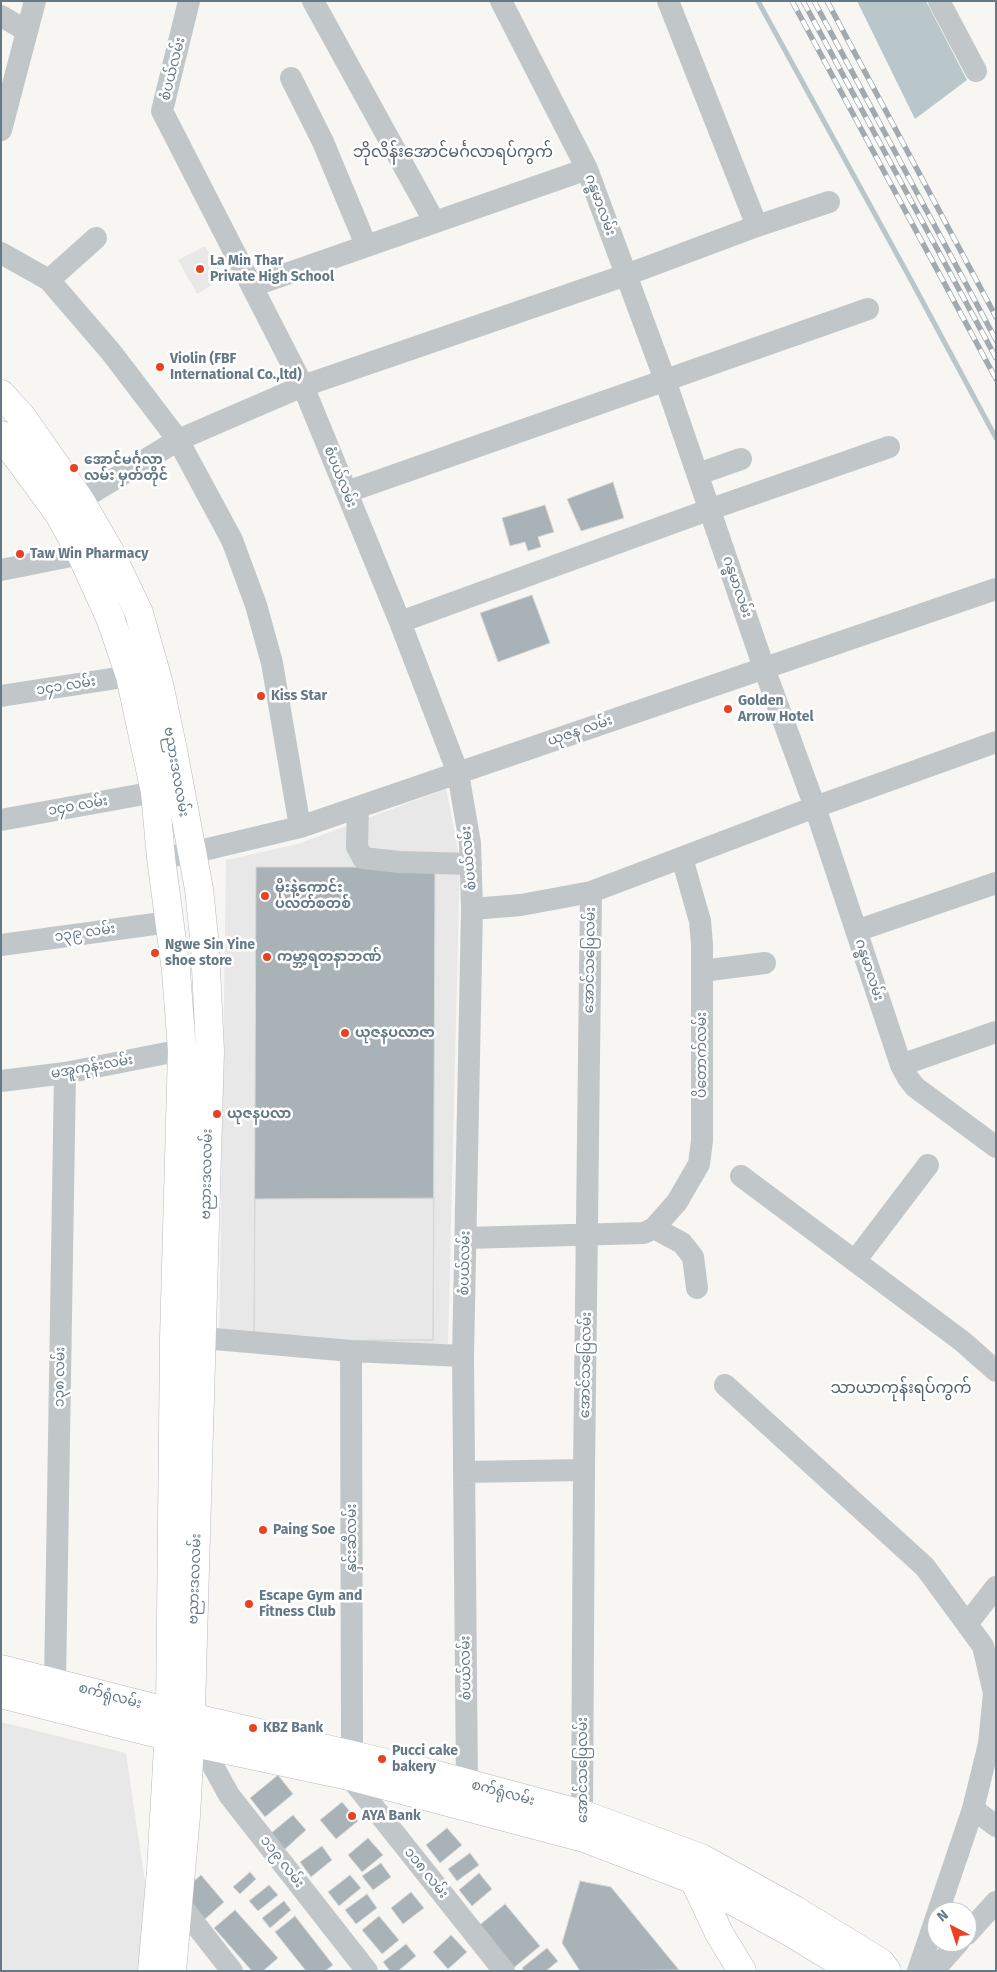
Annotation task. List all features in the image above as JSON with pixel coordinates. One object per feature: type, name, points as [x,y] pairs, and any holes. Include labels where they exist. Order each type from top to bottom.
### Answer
[{"type":"main road","name":"ဗညားဒလလမ်း","points":[[1,394],[22,417],[80,500],[110,552],[138,614],[159,684],[173,750],[199,889],[205,947],[210,1051],[203,1338],[185,1731],[161,1870],[152,1971]]},
{"type":"main road","name":"ဗညားဒလလမ်း","points":[[1,435],[59,514],[112,620],[130,676],[155,792],[161,858],[176,971],[182,1050],[174,1339],[186,1816],[172,1971]]},
{"type":"main road","name":"စက်ရုံလမ်း","points":[[1,1669],[55,1682],[185,1731]]},
{"type":"main road","name":"စက်ရုံလမ်း","points":[[1,1694],[350,1765],[467,1783],[698,1869],[796,1910],[880,1962],[887,1971]]},
{"type":"main road","name":"စက်ရုံလမ်း","points":[[350,1765],[583,1826]]},
{"type":"main road","name":"စက်ရုံလမ်း","points":[[698,1869],[790,1932],[854,1971]]},
{"type":"main road","points":[[698,1869],[719,1933],[742,1971]]},
{"type":"street","points":[[1,130],[35,1]]},
{"type":"street","name":"စံပယ်လမ်း","points":[[189,1],[162,111],[303,386],[400,622],[458,773],[471,864],[472,909],[463,1356],[467,1783]]},
{"type":"street","points":[[313,1],[434,221]]},
{"type":"street","name":"ဂန္ဓမာလမ်း","points":[[501,1],[587,169],[665,380],[764,668],[815,807],[901,1065],[915,1087],[996,1147]]},
{"type":"street","points":[[668,1],[757,226]]},
{"type":"street","points":[[939,1],[976,71]]},
{"type":"street","points":[[1,16],[27,31]]},
{"type":"street","points":[[291,78],[323,142],[366,245]]},
{"type":"street","points":[[252,286],[587,169]]},
{"type":"street","points":[[80,500],[178,440],[303,386],[626,275],[757,226],[829,202]]},
{"type":"street","points":[[49,280],[96,238]]},
{"type":"street","points":[[1,253],[49,280],[111,352],[178,440],[232,540],[256,604],[272,663],[300,827]]},
{"type":"street","points":[[347,492],[868,309]]},
{"type":"street","points":[[400,622],[710,509],[889,447]]},
{"type":"street","points":[[698,474],[742,459]]},
{"type":"street","points":[[1,570],[80,554],[110,552]]},
{"type":"street","name":"ယုဇန လမ်း","points":[[161,858],[191,853],[300,827],[996,589]]},
{"type":"street","name":"၁၄၁ လမ်း","points":[[1,696],[130,676]]},
{"type":"street","points":[[472,909],[521,905],[591,892],[815,807],[996,742]]},
{"type":"street","name":"၁၄၀ လမ်း","points":[[1,820],[155,792]]},
{"type":"street","points":[[358,807],[357,847],[364,858],[399,862],[471,864]]},
{"type":"street","name":"ပိတောက်လမ်း","points":[[649,1231],[677,1202],[699,1164],[702,1141],[702,971],[700,921],[682,858]]},
{"type":"street","points":[[856,931],[996,883]]},
{"type":"street","name":"အောင်သပြေလမ်း","points":[[583,1826],[584,1470],[591,892]]},
{"type":"street","name":"၁၃၉ လမ်း","points":[[1,945],[169,922]]},
{"type":"street","points":[[702,971],[766,963]]},
{"type":"street","points":[[901,1065],[996,1032]]},
{"type":"street","name":"မအူကုန်းလမ်း","points":[[1,1081],[65,1073],[182,1050]]},
{"type":"street","name":"၁၃၈ လမ်း","points":[[55,1682],[65,1073]]},
{"type":"street","points":[[855,1261],[928,1165]]},
{"type":"street","points":[[741,1176],[962,1341],[996,1370]]},
{"type":"street","points":[[465,1238],[587,1236],[649,1231],[682,1243],[693,1257],[697,1288]]},
{"type":"street","points":[[174,1339],[203,1338],[351,1351],[463,1356]]},
{"type":"street","name":"နှင်းဆီလမ်း","points":[[350,1765],[351,1351]]},
{"type":"street","points":[[725,1385],[925,1567],[983,1646],[994,1693],[989,1744],[973,1809],[941,1902]]},
{"type":"street","points":[[464,1472],[584,1470]]},
{"type":"street","points":[[967,1624],[996,1587]]},
{"type":"street","name":"၁၁၉ လမ်း","points":[[185,1731],[213,1766],[229,1795],[367,1971]]},
{"type":"street","name":"၁၁၈ လမ်း","points":[[350,1765],[504,1971]]},
{"type":"street","points":[[973,1809],[996,1826]]},
{"type":"street","points":[[178,1902],[232,1971]]},
{"type":"street","points":[[981,1928],[996,1902]]},
{"type":"street","points":[[918,1971],[927,1944]]},
{"type":"street","points":[[933,1971],[951,1952]]},
{"type":"shaded area","points":[[857,1],[926,1],[967,80],[915,119]]},
{"type":"shaded area","name":"La Min Thar Private High School","points":[[205,246],[223,278],[197,294],[178,260]]},
{"type":"shaded area","name":"ယုဇနပလာဇာ","points":[[446,789],[460,859],[448,1346],[219,1347],[226,860],[298,844]]},
{"type":"shaded area","points":[[1,1722],[126,1753],[146,1889],[144,1971],[1,1971]]},
{"type":"building","points":[[613,482],[624,518],[581,531],[567,499]]},
{"type":"building","points":[[545,505],[554,532],[538,537],[541,547],[528,551],[525,542],[510,546],[502,518]]},
{"type":"building","points":[[532,595],[550,643],[498,662],[480,613]]},
{"type":"building","name":"ယုဇနပလာဇာ","points":[[256,867],[435,867],[433,1340],[254,1341]]},
{"type":"building","points":[[434,1198],[433,1340],[254,1341],[255,1199]]},
{"type":"building","points":[[278,1775],[293,1794],[265,1817],[250,1798]]},
{"type":"building","points":[[342,1802],[358,1821],[336,1839],[320,1820]]},
{"type":"building","points":[[293,1815],[306,1830],[284,1850],[270,1834]]},
{"type":"building","points":[[447,1828],[462,1845],[440,1863],[426,1845]]},
{"type":"building","points":[[368,1838],[383,1855],[362,1872],[348,1855]]},
{"type":"building","points":[[322,1846],[332,1860],[311,1877],[300,1862]]},
{"type":"building","points":[[470,1853],[479,1865],[457,1881],[448,1869]]},
{"type":"building","points":[[381,1863],[391,1877],[373,1890],[362,1876]]},
{"type":"building","points":[[250,1872],[256,1879],[240,1894],[233,1887]]},
{"type":"building","points":[[479,1873],[492,1889],[472,1906],[459,1890]]},
{"type":"building","points":[[201,1875],[224,1902],[204,1920],[180,1893]]},
{"type":"building","points":[[350,1875],[361,1888],[339,1906],[328,1892]]},
{"type":"building","points":[[580,1881],[611,1887],[679,1970],[580,1971],[562,1943]]},
{"type":"building","points":[[269,1885],[278,1895],[258,1911],[249,1901]]},
{"type":"building","points":[[411,1892],[424,1908],[403,1924],[391,1908]]},
{"type":"building","points":[[367,1894],[377,1908],[356,1924],[345,1910]]},
{"type":"building","points":[[284,1901],[291,1910],[270,1928],[262,1918]]},
{"type":"building","points":[[505,1904],[540,1946],[511,1970],[476,1928]]},
{"type":"building","points":[[235,1910],[278,1958],[263,1971],[252,1971],[214,1928]]},
{"type":"building","points":[[295,1916],[333,1965],[325,1971],[306,1971],[275,1932]]},
{"type":"building","points":[[379,1916],[399,1940],[382,1954],[362,1930]]},
{"type":"building","points":[[451,1935],[467,1952],[448,1969],[433,1952]]},
{"type":"building","points":[[406,1944],[416,1956],[398,1971],[390,1971],[383,1962]]},
{"type":"building","points":[[547,1948],[558,1961],[546,1971],[524,1971],[522,1968]]},
{"type":"waterway","points":[[758,1],[996,438]]},
{"type":"railway","points":[[792,1],[996,379]]},
{"type":"railway","points":[[803,1],[996,358]]},
{"type":"railway","points":[[814,1],[996,340]]},
{"type":"railway","points":[[827,1],[996,317]]},
{"type":"place","name":"La Min Thar Private High School","points":[[200,269]]},
{"type":"place","name":"Violin (FBF International Co.,ltd)","points":[[160,367]]},
{"type":"place","name":"အောင်မင်္ဂလာ လမ်း မှတ်တိုင်","points":[[74,468]]},
{"type":"place","name":"Taw Win Pharmacy","points":[[20,554]]},
{"type":"place","name":"Kiss Star","points":[[261,696]]},
{"type":"place","name":"Golden Arrow Hotel","points":[[728,709]]},
{"type":"place","name":"မိုးနဲ့ကောင်း ပလတ်စတစ်","points":[[265,896]]},
{"type":"place","name":"Ngwe Sin Yine shoe store","points":[[155,953]]},
{"type":"place","name":"ကမ္ဘာ့ရတနာဘဏ်","points":[[267,957]]},
{"type":"place","name":"ယုဇနပလာဇာ","points":[[345,1033]]},
{"type":"place","name":"ယုဇနပလာ","points":[[217,1114]]},
{"type":"place","name":"Paing Soe","points":[[263,1530]]},
{"type":"place","name":"Escape Gym and Fitness Club","points":[[249,1604]]},
{"type":"place","name":"KBZ Bank","points":[[253,1728]]},
{"type":"place","name":"Pucci cake bakery","points":[[382,1759]]},
{"type":"place","name":"AYA Bank","points":[[352,1816]]},
{"type":"district","name":"ဘိုလိန်းအောင်မင်္ဂလာရပ်ကွက်","points":[[453,153]]},
{"type":"district","name":"သာယာကုန်းရပ်ကွက်","points":[[901,1389]]}]
